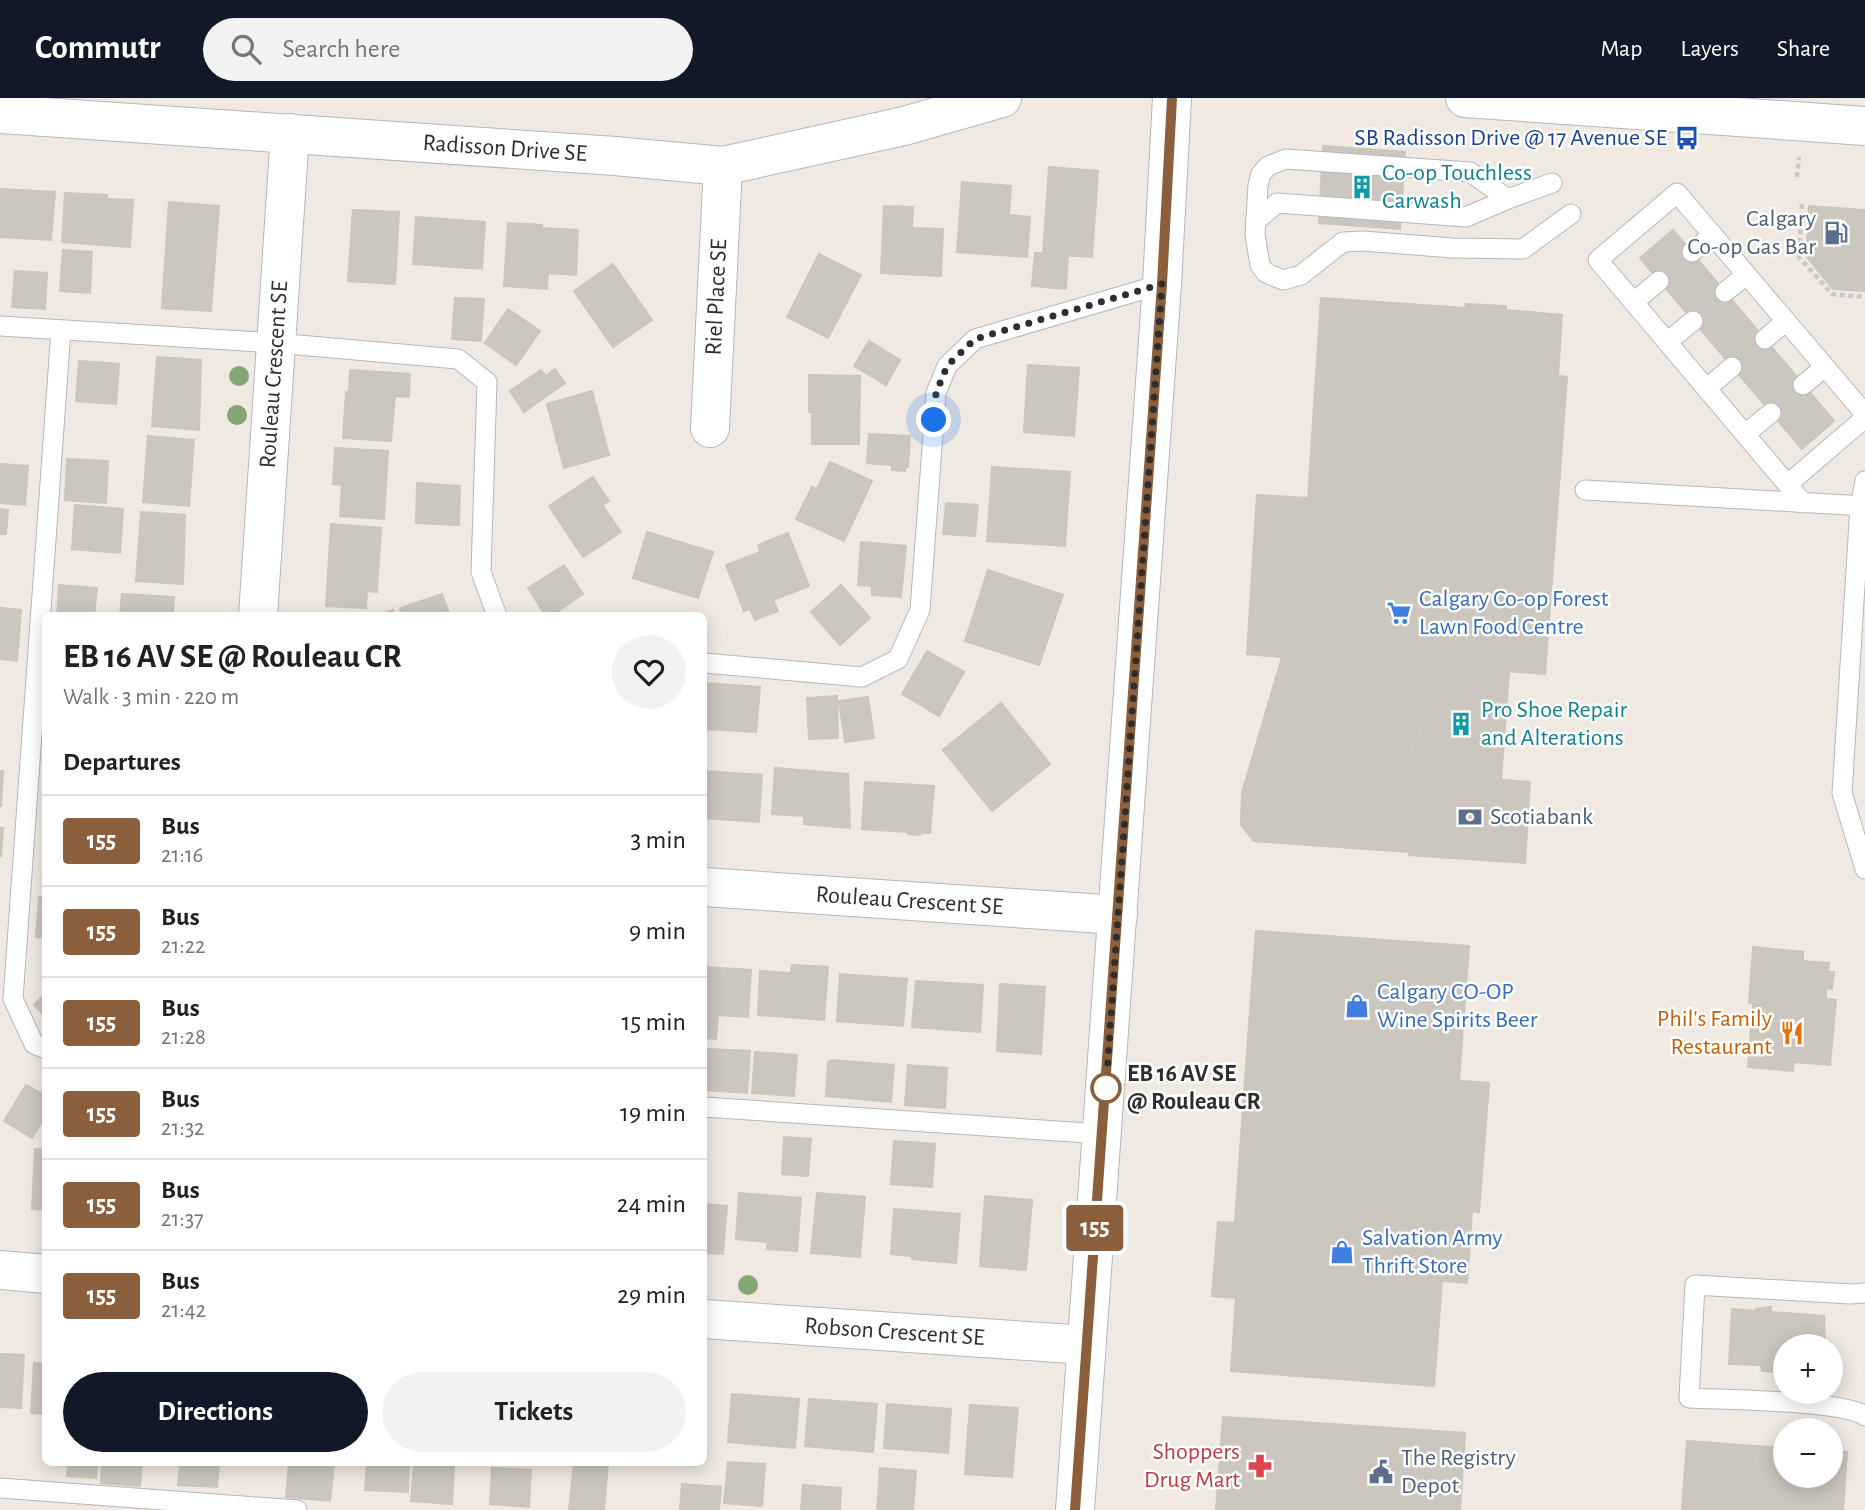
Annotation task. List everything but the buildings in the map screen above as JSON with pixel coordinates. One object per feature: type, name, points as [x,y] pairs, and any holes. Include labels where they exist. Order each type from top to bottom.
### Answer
[{"type":"street","name":"Radisson Drive SE","points":[[0,114],[615,156],[723,166],[904,126],[1002,98]]},
{"type":"street","points":[[1075,1510],[1162,284],[1172,98]]},
{"type":"street","points":[[1465,98],[1865,126]]},
{"type":"street","name":"Rouleau Crescent SE","points":[[258,612],[290,133]]},
{"type":"street","name":"Riel Place SE","points":[[709,428],[723,166]]},
{"type":"street","name":"Rouleau Crescent SE","points":[[707,887],[1118,915]]},
{"type":"street","points":[[0,1270],[42,1273]]},
{"type":"street","name":"Robson Crescent SE","points":[[707,1319],[1086,1345]]},
{"type":"lane","points":[[1508,199],[1470,172],[1286,159],[1268,166],[1261,174],[1258,185],[1256,245],[1259,265],[1266,273],[1283,280],[1301,275],[1343,242],[1523,249],[1571,214]]},
{"type":"lane","points":[[1256,221],[1277,203],[1466,217],[1552,183]]},
{"type":"lane","points":[[1788,484],[1865,416],[1677,193],[1598,260],[1803,503]]},
{"type":"lane","points":[[1692,253],[1713,235]]},
{"type":"lane","points":[[1725,292],[1746,275]]},
{"type":"lane","points":[[1634,302],[1659,281]]},
{"type":"lane","points":[[707,663],[862,677],[898,659],[920,610],[936,393],[947,366],[975,339],[1162,284]]},
{"type":"lane","points":[[1667,342],[1693,321]]},
{"type":"lane","points":[[1765,339],[1786,321]]},
{"type":"lane","points":[[0,326],[458,359],[487,382],[481,572],[496,612]]},
{"type":"lane","points":[[42,1047],[34,1044],[13,999],[61,330]]},
{"type":"lane","points":[[1707,388],[1732,367]]},
{"type":"lane","points":[[1803,385],[1825,367]]},
{"type":"lane","points":[[1745,434],[1771,413]]},
{"type":"lane","points":[[1865,481],[1842,793],[1865,869]]},
{"type":"lane","points":[[1586,490],[1863,506]]},
{"type":"lane","points":[[707,1107],[1102,1134]]},
{"type":"lane","points":[[1865,1293],[1695,1285],[1689,1398],[1834,1406],[1865,1416]]},
{"type":"lane","points":[[0,1488],[297,1510]]},
{"type":"path","points":[[1802,204],[1799,257],[1832,295],[1865,297]]},
{"type":"bus line","name":"155","points":[[1075,1510],[1162,284],[1172,98]]},
{"type":"place","name":"SB Radisson Drive @ 17 Avenue SE","points":[[1687,138]]},
{"type":"place","name":"Co-op Touchless Carwash","points":[[1362,187]]},
{"type":"place","name":"Calgary Co-op Gas Bar","points":[[1836,233]]},
{"type":"place","name":"Calgary Co-op Forest Lawn Food Centre","points":[[1399,613]]},
{"type":"place","name":"Pro Shoe Repair and Alterations","points":[[1461,724]]},
{"type":"place","name":"Scotiabank","points":[[1470,817]]},
{"type":"place","name":"Calgary CO-OP Wine Spirits Beer","points":[[1357,1006]]},
{"type":"place","name":"Phil's Family Restaurant","points":[[1792,1033]]},
{"type":"place","name":"EB 16 AV SE @ Rouleau CR","points":[[1106,1088]]},
{"type":"place","name":"Salvation Army Thrift Store","points":[[1342,1252]]},
{"type":"place","name":"Shoppers Drug Mart","points":[[1260,1466]]},
{"type":"place","name":"The Registry Depot","points":[[1381,1472]]},
{"type":"route","points":[[934,420],[936,393],[947,366],[975,339],[1162,284],[1106,1088]]}]
